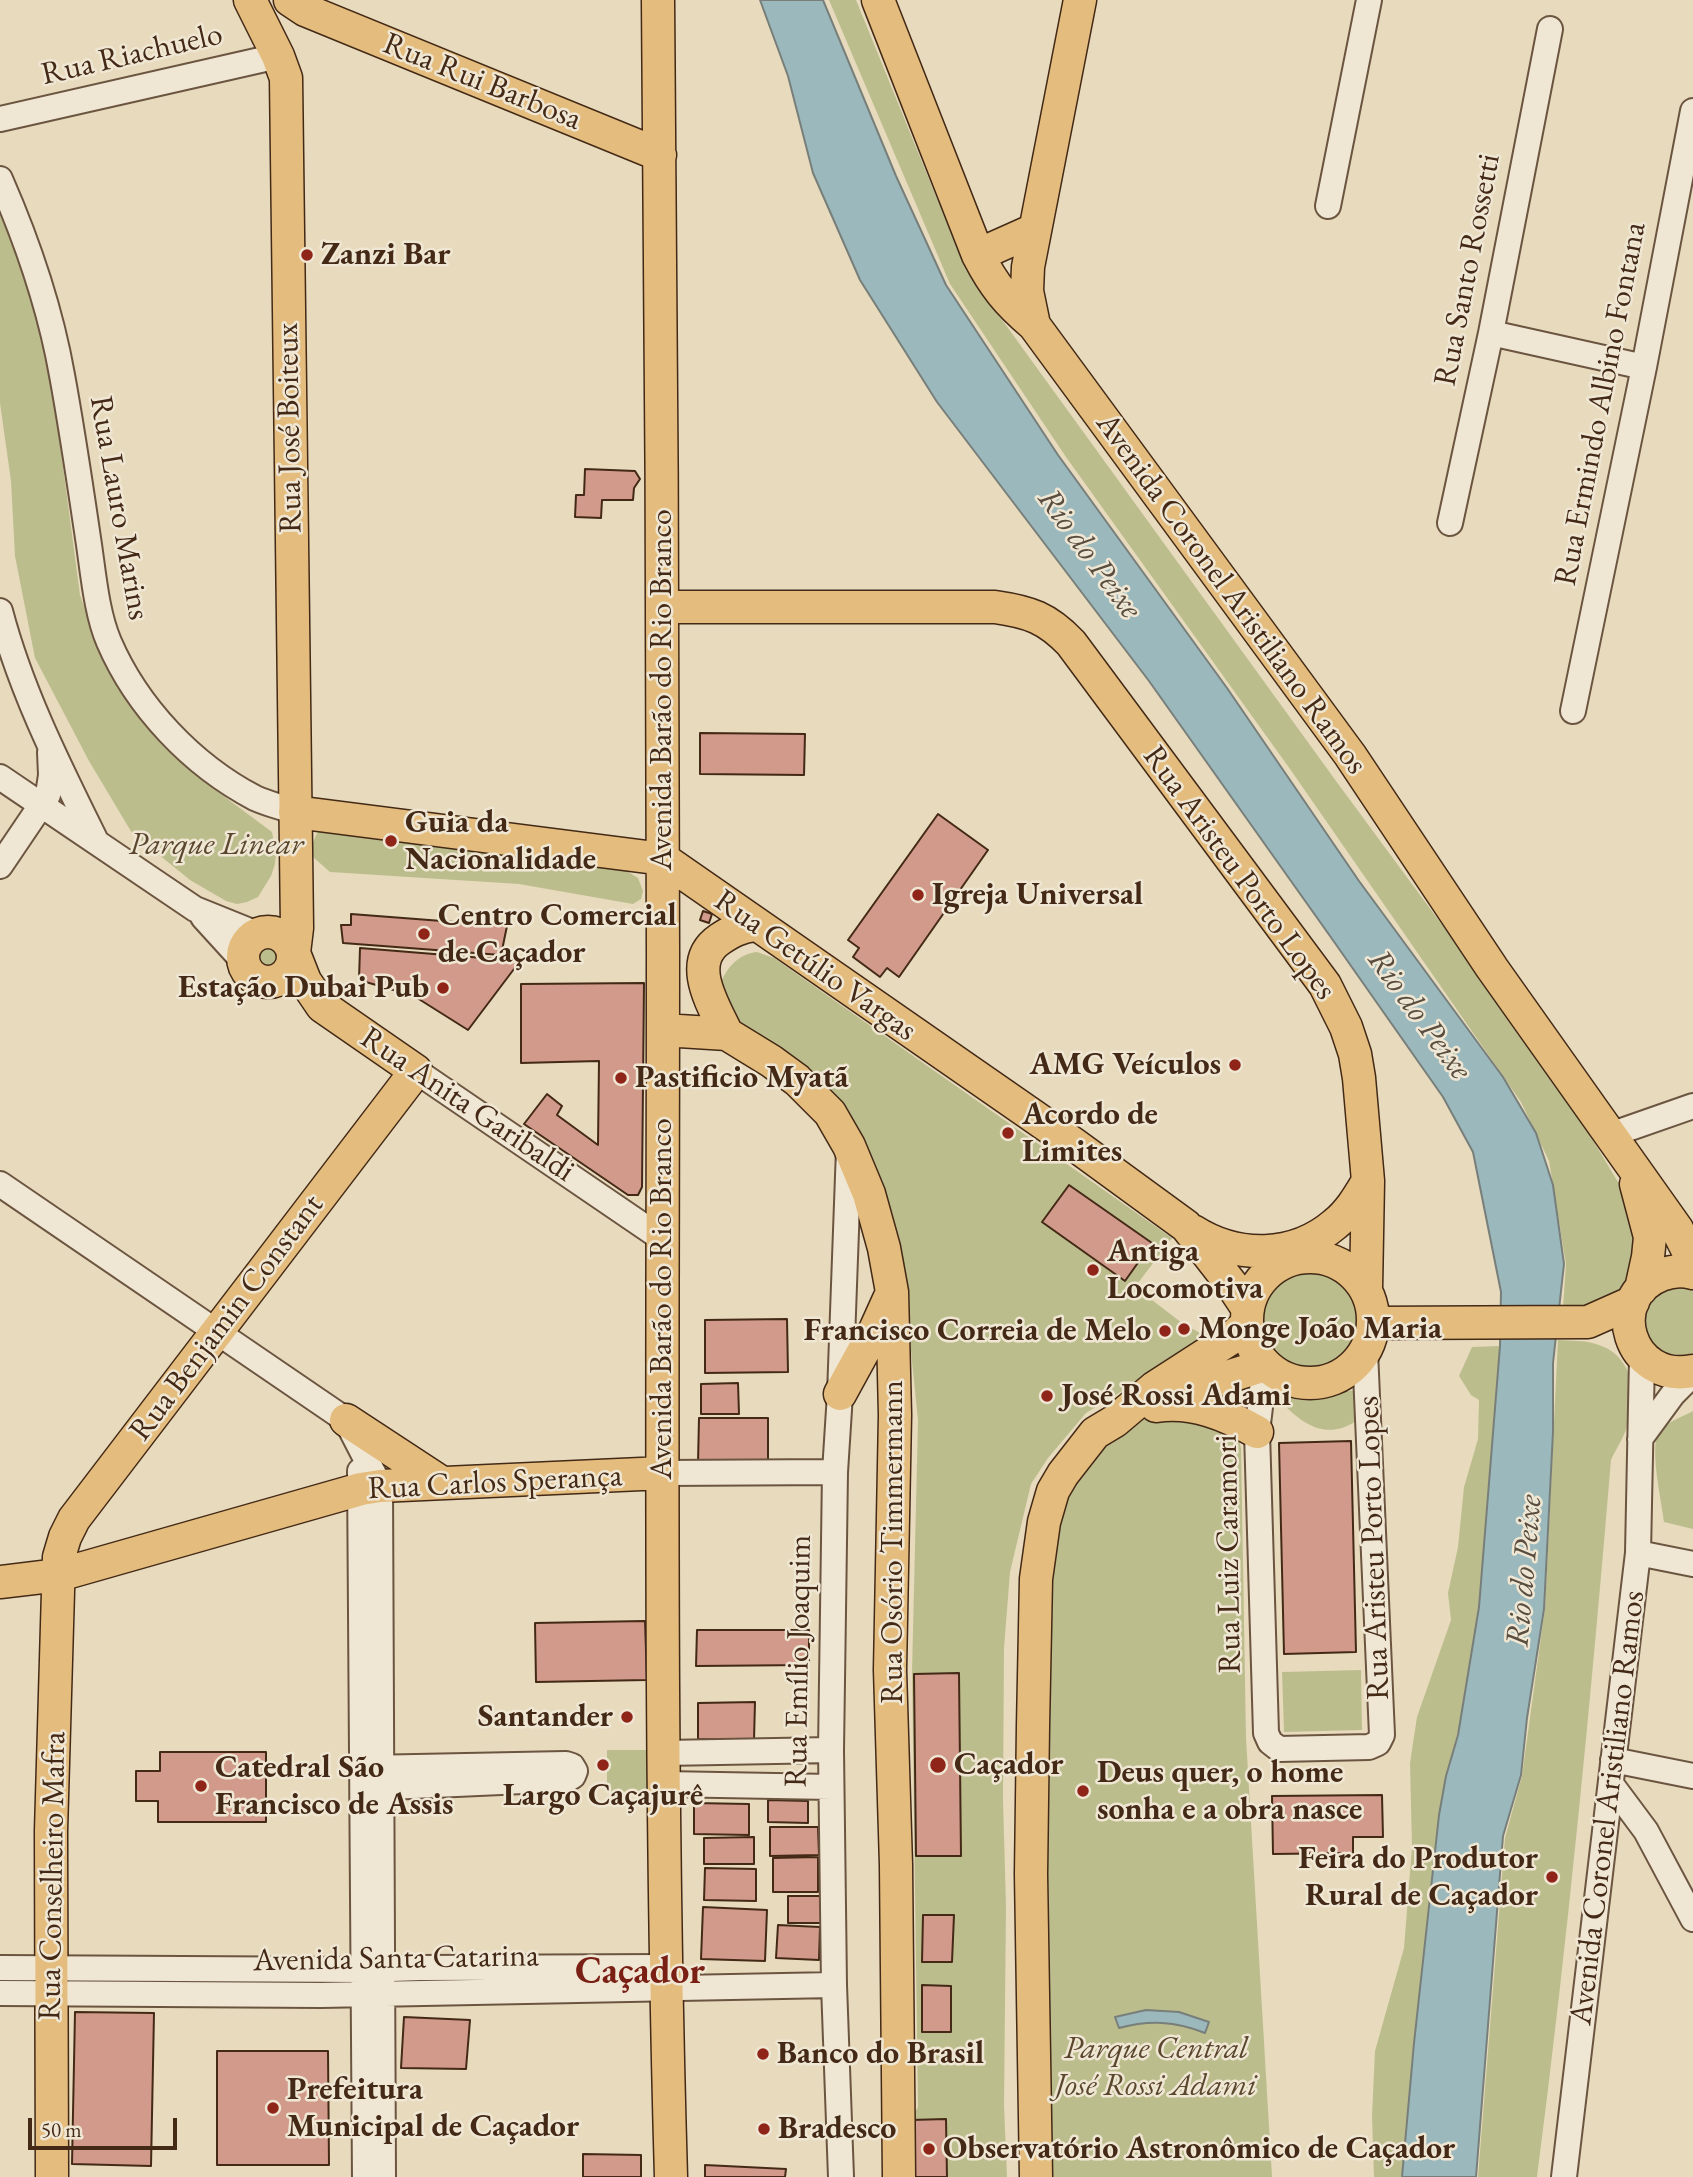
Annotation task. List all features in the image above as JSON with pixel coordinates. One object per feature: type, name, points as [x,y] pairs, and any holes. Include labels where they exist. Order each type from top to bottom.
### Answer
[{"type":"main road","name":"Rua José Boiteux","points":[[250,0],[286,78],[297,928],[294,953]]},
{"type":"main road","name":"Avenida Barão do Rio Branco","points":[[658,0],[663,607],[661,1238],[665,1978],[671,2177]]},
{"type":"main road","name":"Avenida Coronel Aristiliano Ramos","points":[[878,0],[978,255],[990,279],[1009,303],[1034,325],[1350,755],[1492,968],[1677,1230],[1693,1261]]},
{"type":"main road","points":[[1034,325],[1027,291],[1034,230],[1080,0]]},
{"type":"main road","name":"Rua Rui Barbosa","points":[[278,56],[297,5],[660,155]]},
{"type":"main road","points":[[978,255],[1034,230]]},
{"type":"main road","name":"Rua Aristeu Porto Lopes","points":[[663,607],[995,607],[1021,611],[1041,618],[1056,628],[1071,643],[1325,985],[1336,1005],[1355,1054],[1368,1181],[1366,1289]]},
{"type":"main road","name":"Rua Getúlio Vargas","points":[[295,812],[663,859],[1075,1145],[1186,1226],[1233,1285],[1247,1317]]},
{"type":"main road","name":"Rua José Boiteux","points":[[254,943],[285,891],[296,865]]},
{"type":"main road","points":[[727,1034],[704,982],[704,956],[714,943],[726,934],[739,927],[755,925]]},
{"type":"main road","points":[[269,932],[282,936],[294,953],[289,970],[283,976],[268,981],[253,976],[254,943],[269,932]]},
{"type":"main road","name":"Rua Anita Garibaldi","points":[[294,953],[305,981],[322,1006],[416,1071]]},
{"type":"main road","name":"Rua Osório Timmermann","points":[[663,1030],[727,1034],[797,1080],[830,1113],[849,1146],[869,1194],[884,1248],[892,1292],[895,1415],[890,1670],[896,1866],[899,2177]]},
{"type":"main road","name":"Rua Benjamin Constant","points":[[59,1575],[59,1557],[74,1519],[416,1071]]},
{"type":"main road","name":"Avenida Coronel Aristiliano Ramos","points":[[1631,1166],[1650,1237],[1648,1258],[1629,1327],[1637,1349]]},
{"type":"main road","points":[[1186,1226],[1209,1241],[1234,1249],[1261,1252],[1288,1248],[1313,1239],[1336,1224],[1354,1204],[1368,1181]]},
{"type":"main road","points":[[1036,2177],[1031,1874],[1035,1613],[1038,1556],[1048,1507],[1063,1474],[1095,1433],[1115,1421],[1154,1388],[1233,1337],[1247,1317],[1253,1292],[1262,1278],[1276,1266],[1291,1259],[1309,1256],[1326,1258],[1356,1275],[1366,1289],[1372,1306],[1369,1337],[1355,1365],[1342,1375],[1310,1384],[1286,1378],[1265,1364],[1253,1346],[1247,1317]]},
{"type":"main road","points":[[1369,1337],[1482,1322],[1579,1322],[1637,1295],[1654,1278],[1670,1272],[1693,1273]]},
{"type":"main road","points":[[840,1394],[875,1331],[892,1292]]},
{"type":"main road","points":[[1579,1322],[1637,1349],[1654,1366],[1668,1372],[1693,1372]]},
{"type":"main road","points":[[1115,1421],[1155,1407],[1183,1391],[1265,1364]]},
{"type":"main road","points":[[1155,1407],[1186,1405],[1233,1419],[1257,1432]]},
{"type":"main road","points":[[346,1420],[442,1483]]},
{"type":"main road","name":"Rua Carlos Sperança","points":[[0,1582],[59,1575],[371,1487],[663,1473]]},
{"type":"main road","name":"Rua Conselheiro Mafra","points":[[52,2177],[51,1831],[59,1575]]},
{"type":"street","points":[[1328,206],[1369,0]]},
{"type":"street","name":"Rua Santo Rossetti","points":[[1450,523],[1491,333],[1550,29]]},
{"type":"street","name":"Rua Riachuelo","points":[[0,118],[278,56]]},
{"type":"street","name":"Rua Ermindo Albino Fontana","points":[[1573,711],[1644,367],[1693,111]]},
{"type":"street","name":"Rua Lauro Marins","points":[[0,179],[29,249],[48,309],[62,374],[97,593],[108,640],[131,683],[183,746],[215,774],[257,798],[295,812]]},
{"type":"street","points":[[1491,333],[1644,367]]},
{"type":"street","points":[[0,611],[9,644],[50,748],[96,841]]},
{"type":"street","points":[[0,866],[48,794],[51,775],[50,748]]},
{"type":"street","points":[[0,777],[195,909],[254,943]]},
{"type":"street","name":"Rua Anita Garibaldi","points":[[416,1071],[661,1238]]},
{"type":"street","points":[[1610,1135],[1693,1106]]},
{"type":"street","name":"Rua Emílio Joaquim","points":[[841,2177],[834,1985],[831,1750],[835,1472],[849,1146]]},
{"type":"street","points":[[0,1184],[218,1330],[346,1420],[371,1487],[374,2172]]},
{"type":"street","name":"Rua Aristeu Porto Lopes","points":[[1270,1742],[1279,1749],[1369,1747],[1378,1743],[1382,1735],[1369,1337]]},
{"type":"street","name":"Avenida Coronel Aristiliano Ramos","points":[[1564,2177],[1638,1553],[1640,1439],[1637,1349]]},
{"type":"street","name":"Rua Luiz Caramori","points":[[1265,1364],[1257,1432],[1266,1733],[1270,1742]]},
{"type":"street","points":[[1640,1439],[1693,1372]]},
{"type":"street","name":"Rua Carlos Sperança","points":[[663,1473],[835,1472]]},
{"type":"street","points":[[1638,1553],[1693,1564]]},
{"type":"street","points":[[664,1753],[831,1750]]},
{"type":"street","points":[[566,1764],[572,1766],[575,1771],[568,1779],[372,1778],[566,1764]]},
{"type":"street","points":[[1612,1772],[1693,1776]]},
{"type":"street","points":[[1612,1772],[1693,1919]]},
{"type":"street","points":[[664,1784],[831,1787]]},
{"type":"street","name":"Avenida Santa Catarina","points":[[0,1968],[51,1980],[373,1982],[665,1978],[834,1985]]},
{"type":"street","name":"Avenida Santa Catarina","points":[[0,1993],[51,1980]]},
{"type":"green space","points":[[829,0],[856,0],[966,270],[1560,1085],[1634,1209],[1641,1239],[1627,1287],[1591,1311],[1563,1308],[1566,1264],[1549,1161],[1521,1102],[1290,769],[1066,457],[950,284]]},
{"type":"green space","name":"Parque Linear","points":[[0,200],[11,227],[48,353],[80,595],[99,649],[151,730],[198,777],[272,832],[276,854],[271,876],[258,897],[247,902],[237,904],[226,901],[190,880],[132,833],[89,761],[35,658],[15,556],[11,481],[0,403]]},
{"type":"green space","name":"Parque Linear","points":[[329,827],[627,871],[638,878],[643,891],[641,899],[633,904],[519,884],[330,872],[313,857],[311,847],[318,831]]},
{"type":"green space","points":[[267,943],[276,947],[280,956],[276,965],[267,969],[258,965],[254,956],[258,947]]},
{"type":"green space","name":"Parque Central José Rossi Adami","points":[[757,952],[774,958],[1172,1238],[1135,1287],[1182,1323],[1209,1338],[1086,1413],[1048,1458],[1031,1484],[1010,1572],[1004,1648],[1004,2105],[1007,2177],[912,2177],[911,2120],[918,2107],[912,1673],[918,1420],[908,1322],[841,1107],[814,1074],[785,1051],[737,1024],[719,987],[738,959]]},
{"type":"green space","points":[[1309,1269],[1328,1273],[1345,1284],[1356,1301],[1360,1320],[1356,1339],[1345,1356],[1328,1367],[1309,1371],[1290,1367],[1273,1356],[1262,1339],[1258,1320],[1262,1301],[1273,1284],[1290,1273]]},
{"type":"green space","points":[[1669,1285],[1693,1287],[1693,1365],[1668,1367],[1637,1319],[1640,1307]]},
{"type":"green space","points":[[1558,1340],[1591,1343],[1608,1349],[1617,1356],[1629,1374],[1631,1408],[1626,1430],[1611,1460],[1578,1818],[1537,2177],[1478,2177],[1505,1838],[1522,1776],[1545,1608]]},
{"type":"green space","points":[[1500,1346],[1490,1509],[1479,1617],[1460,1724],[1446,1776],[1414,2043],[1402,2177],[1374,2177],[1372,2116],[1375,2051],[1404,1948],[1412,1847],[1410,1763],[1417,1717],[1451,1620],[1448,1593],[1458,1547],[1464,1487],[1478,1439],[1479,1400],[1471,1395],[1459,1376],[1472,1347]]},
{"type":"green space","points":[[1279,1390],[1324,1395],[1355,1390],[1356,1421],[1333,1430],[1311,1426],[1292,1413],[1275,1395]]},
{"type":"green space","name":"Parque Central José Rossi Adami","points":[[1168,1410],[1238,1437],[1241,1448],[1246,1738],[1272,2177],[1051,2177],[1044,1938],[1051,1527],[1087,1451],[1142,1415]]},
{"type":"green space","points":[[1693,1411],[1693,1529],[1664,1522],[1655,1448],[1660,1431]]},
{"type":"green space","points":[[1361,1670],[1362,1730],[1284,1732],[1282,1672]]},
{"type":"green space","points":[[607,1750],[650,1750],[650,1791],[607,1792]]},
{"type":"water","name":"Rio do Peixe","points":[[760,0],[823,0],[896,176],[946,285],[1058,455],[1227,688],[1359,881],[1503,1077],[1536,1133],[1553,1185],[1564,1264],[1553,1363],[1553,1432],[1544,1609],[1521,1775],[1503,1836],[1476,2177],[1402,2177],[1439,1815],[1446,1776],[1458,1735],[1479,1607],[1500,1346],[1501,1292],[1473,1152],[1443,1097],[1330,936],[1149,681],[937,402],[860,280],[813,173],[788,76]]},
{"type":"water","points":[[1146,2010],[1179,2012],[1209,2022],[1205,2033],[1162,2023],[1119,2028],[1115,2017]]},
{"type":"building","points":[[585,469],[635,471],[640,479],[634,488],[633,500],[602,500],[601,518],[575,517],[576,495],[584,495]]},
{"type":"building","points":[[700,733],[805,734],[804,775],[700,774]]},
{"type":"building","name":"Igreja Universal","points":[[938,814],[988,850],[899,977],[887,968],[880,977],[853,957],[859,948],[848,940]]},
{"type":"building","points":[[703,911],[712,914],[709,923],[700,920]]},
{"type":"building","name":"Centro Comercial de Caçador","points":[[351,914],[507,926],[501,955],[343,943],[341,925],[351,925]]},
{"type":"building","name":"Estação Dubai Pub","points":[[360,948],[520,961],[468,1030],[414,996],[359,980]]},
{"type":"building","name":"Pastificio Myatã","points":[[644,983],[642,1187],[638,1195],[628,1195],[524,1124],[547,1094],[562,1106],[557,1115],[598,1145],[599,1061],[521,1063],[521,984]]},
{"type":"building","points":[[1069,1185],[1152,1243],[1125,1281],[1042,1222]]},
{"type":"building","points":[[787,1319],[788,1372],[705,1373],[705,1320]]},
{"type":"building","points":[[738,1383],[739,1414],[701,1414],[701,1384]]},
{"type":"building","points":[[699,1418],[768,1418],[768,1464],[698,1463]]},
{"type":"building","points":[[1351,1441],[1356,1652],[1284,1654],[1279,1443]]},
{"type":"building","points":[[645,1621],[647,1680],[536,1682],[535,1623]]},
{"type":"building","points":[[697,1630],[809,1630],[809,1665],[696,1666]]},
{"type":"building","name":"Caçador","points":[[959,1673],[961,1856],[916,1856],[914,1674]]},
{"type":"building","points":[[755,1702],[754,1740],[698,1739],[698,1703]]},
{"type":"building","name":"Catedral São Francisco de Assis","points":[[160,1752],[266,1752],[266,1822],[158,1822],[158,1801],[136,1801],[136,1771],[160,1771]]},
{"type":"building","points":[[1382,1795],[1383,1837],[1353,1837],[1353,1853],[1273,1854],[1272,1796]]},
{"type":"building","points":[[768,1800],[808,1801],[808,1823],[768,1822]]},
{"type":"building","points":[[694,1803],[749,1804],[749,1835],[694,1834]]},
{"type":"building","points":[[770,1827],[818,1827],[819,1855],[770,1856]]},
{"type":"building","points":[[754,1837],[754,1864],[704,1864],[704,1838]]},
{"type":"building","points":[[818,1857],[818,1892],[773,1892],[773,1858]]},
{"type":"building","points":[[705,1868],[756,1869],[756,1901],[704,1900]]},
{"type":"building","points":[[788,1896],[821,1896],[821,1923],[788,1923]]},
{"type":"building","points":[[703,1907],[767,1910],[765,1961],[701,1959]]},
{"type":"building","points":[[923,1915],[954,1915],[952,1962],[922,1962]]},
{"type":"building","points":[[778,1925],[820,1927],[819,1960],[776,1958]]},
{"type":"building","points":[[922,1985],[951,1986],[951,2032],[922,2032]]},
{"type":"building","points":[[75,2012],[154,2013],[151,2166],[72,2164]]},
{"type":"building","points":[[404,2017],[470,2020],[466,2069],[401,2068]]},
{"type":"building","name":"Prefeitura Municipal de Caçador","points":[[217,2051],[328,2051],[329,2165],[217,2165]]},
{"type":"building","name":"Observatório Astronômico de Caçador","points":[[946,2119],[947,2177],[912,2177],[911,2120]]},
{"type":"building","points":[[583,2154],[641,2155],[641,2177],[583,2177]]},
{"type":"building","points":[[705,2165],[786,2169],[785,2177],[705,2177]]},
{"type":"place","name":"Zanzi Bar","points":[[307,255]]},
{"type":"place","name":"Guia da Nacionalidade","points":[[391,841]]},
{"type":"place","name":"Igreja Universal","points":[[918,895]]},
{"type":"place","name":"Centro Comercial de Caçador","points":[[424,934]]},
{"type":"place","name":"Estação Dubai Pub","points":[[443,988]]},
{"type":"place","name":"AMG Veículos","points":[[1235,1065]]},
{"type":"place","name":"Pastificio Myatã","points":[[621,1078]]},
{"type":"place","name":"Acordo de Limites","points":[[1008,1133]]},
{"type":"place","name":"Antiga Locomotiva","points":[[1093,1270]]},
{"type":"place","name":"Monge João Maria","points":[[1184,1329]]},
{"type":"place","name":"Francisco Correia de Melo","points":[[1165,1331]]},
{"type":"place","name":"José Rossi Adami","points":[[1047,1396]]},
{"type":"place","name":"Santander","points":[[627,1717]]},
{"type":"place","name":"Largo Caçajurê","points":[[603,1765]]},
{"type":"place","name":"Caçador","points":[[938,1765]]},
{"type":"place","name":"Catedral São Francisco de Assis","points":[[201,1786]]},
{"type":"place","name":"Deus quer, o home sonha e a obra nasce","points":[[1083,1791]]},
{"type":"place","name":"Feira do Produtor Rural de Caçador","points":[[1552,1877]]},
{"type":"place","name":"Banco do Brasil","points":[[763,2054]]},
{"type":"place","name":"Prefeitura Municipal de Caçador","points":[[273,2108]]},
{"type":"place","name":"Bradesco","points":[[764,2129]]},
{"type":"place","name":"Observatório Astronômico de Caçador","points":[[929,2149]]},
{"type":"district","name":"Caçador","points":[[640,1973]]}]
